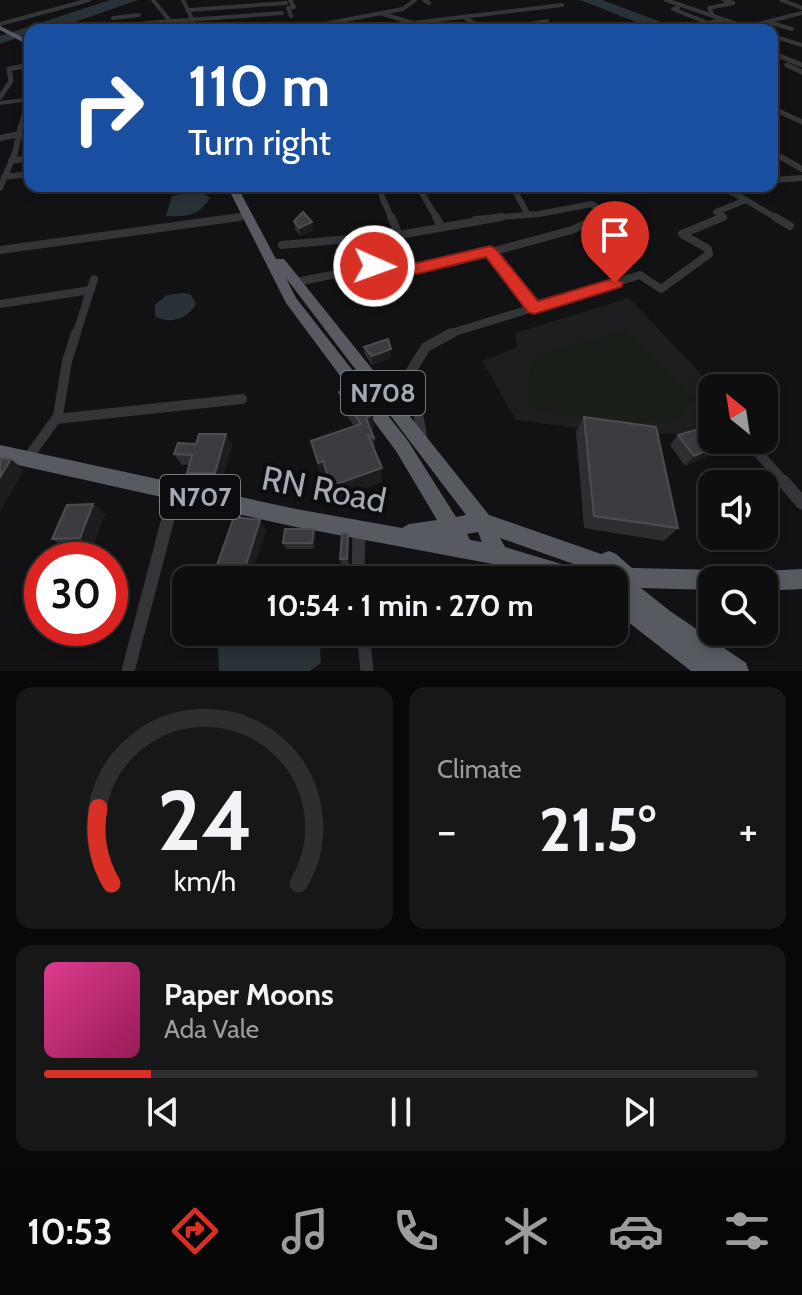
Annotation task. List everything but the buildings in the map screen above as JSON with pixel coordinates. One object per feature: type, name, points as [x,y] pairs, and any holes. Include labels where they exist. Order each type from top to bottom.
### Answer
[{"type":"highway","points":[[2,28],[24,40]]},
{"type":"highway","name":"N708","points":[[235,192],[291,300],[402,446],[453,525],[464,548]]},
{"type":"highway","name":"N708","points":[[260,236],[483,522],[498,555]]},
{"type":"highway","name":"RN Road","points":[[0,453],[175,492],[464,548]]},
{"type":"highway","name":"N707","points":[[453,525],[483,522],[582,566]]},
{"type":"highway","name":"RN Road","points":[[401,536],[453,525]]},
{"type":"highway","name":"N707","points":[[464,548],[535,566]]},
{"type":"highway","points":[[778,580],[802,579]]},
{"type":"highway","points":[[628,589],[698,582]]},
{"type":"highway","name":"N707","points":[[628,596],[738,671]]},
{"type":"highway","name":"N707","points":[[628,597],[709,671]]},
{"type":"street","points":[[2,28],[89,0]]},
{"type":"street","points":[[153,0],[170,21]]},
{"type":"street","points":[[192,24],[184,2],[233,0]]},
{"type":"street","points":[[396,0],[406,6]]},
{"type":"street","points":[[317,24],[383,14],[415,0]]},
{"type":"street","points":[[666,0],[734,24]]},
{"type":"street","points":[[713,16],[709,8],[733,3],[724,0]]},
{"type":"street","points":[[781,0],[802,10]]},
{"type":"street","points":[[189,10],[288,2],[294,7],[288,8],[291,16],[287,22],[289,24]]},
{"type":"street","points":[[383,14],[411,23],[562,5]]},
{"type":"street","points":[[685,6],[673,9],[708,23],[722,20]]},
{"type":"street","points":[[135,9],[146,23]]},
{"type":"street","points":[[759,24],[802,10]]},
{"type":"street","points":[[140,24],[282,13]]},
{"type":"street","points":[[106,24],[114,19],[139,15]]},
{"type":"street","points":[[465,18],[476,24]]},
{"type":"street","points":[[114,19],[118,24]]},
{"type":"street","points":[[331,21],[334,24]]},
{"type":"street","points":[[530,24],[547,21]]},
{"type":"street","points":[[765,21],[775,24]]},
{"type":"street","points":[[778,25],[792,29]]},
{"type":"street","points":[[778,28],[784,30],[778,33]]},
{"type":"street","points":[[786,40],[802,36]]},
{"type":"street","points":[[778,38],[802,45]]},
{"type":"street","points":[[778,55],[801,64]]},
{"type":"street","points":[[778,62],[802,72]]},
{"type":"street","points":[[0,70],[24,66]]},
{"type":"street","points":[[0,100],[11,81],[9,69]]},
{"type":"street","points":[[0,82],[11,81]]},
{"type":"street","points":[[0,100],[24,100]]},
{"type":"street","points":[[778,111],[802,122]]},
{"type":"street","points":[[0,188],[24,128]]},
{"type":"street","points":[[0,138],[20,134]]},
{"type":"street","points":[[778,155],[802,169]]},
{"type":"street","points":[[787,160],[802,156]]},
{"type":"street","points":[[0,168],[24,160]]},
{"type":"street","points":[[4,177],[24,175]]},
{"type":"street","points":[[778,180],[802,178]]},
{"type":"street","points":[[382,192],[397,230]]},
{"type":"street","points":[[421,192],[441,226]]},
{"type":"street","points":[[515,192],[527,213]]},
{"type":"street","points":[[734,192],[790,226]]},
{"type":"street","points":[[423,443],[424,431],[409,375],[412,362],[422,350],[445,335],[640,275],[661,289],[709,254],[708,249],[682,234],[723,217],[716,212],[746,200]]},
{"type":"street","points":[[282,245],[405,234],[592,204],[605,214],[572,230],[417,269],[398,262],[296,282]]},
{"type":"street","points":[[0,250],[212,223],[249,215]]},
{"type":"street","points":[[490,251],[534,308]]},
{"type":"street","points":[[27,459],[56,419],[67,361],[94,279]]},
{"type":"street","points":[[0,304],[91,290]]},
{"type":"street","points":[[56,419],[242,399]]},
{"type":"street","points":[[759,454],[802,503]]},
{"type":"street","points":[[128,671],[175,492]]},
{"type":"street","points":[[358,566],[359,528]]},
{"type":"street","points":[[364,646],[367,671]]},
{"type":"shaded area","points":[[110,0],[138,0],[75,22],[37,24]]},
{"type":"shaded area","points":[[580,0],[602,0],[667,24],[641,24]]},
{"type":"shaded area","points":[[24,28],[24,35],[0,44],[0,36]]},
{"type":"shaded area","points":[[202,192],[210,198],[197,212],[166,216],[172,196]]},
{"type":"shaded area","points":[[167,295],[191,295],[196,304],[188,313],[172,320],[155,316],[155,305]]},
{"type":"shaded area","points":[[629,298],[701,374],[698,374],[698,427],[686,433],[630,435],[516,420],[482,361],[517,347],[515,333]]},
{"type":"shaded area","points":[[627,330],[695,398],[678,420],[610,426],[528,407],[529,372],[539,353]]},
{"type":"shaded area","points":[[218,646],[320,646],[321,663],[310,671],[219,671]]},
{"type":"route","points":[[374,266],[398,262],[417,269],[490,251],[534,308],[615,283]]}]
